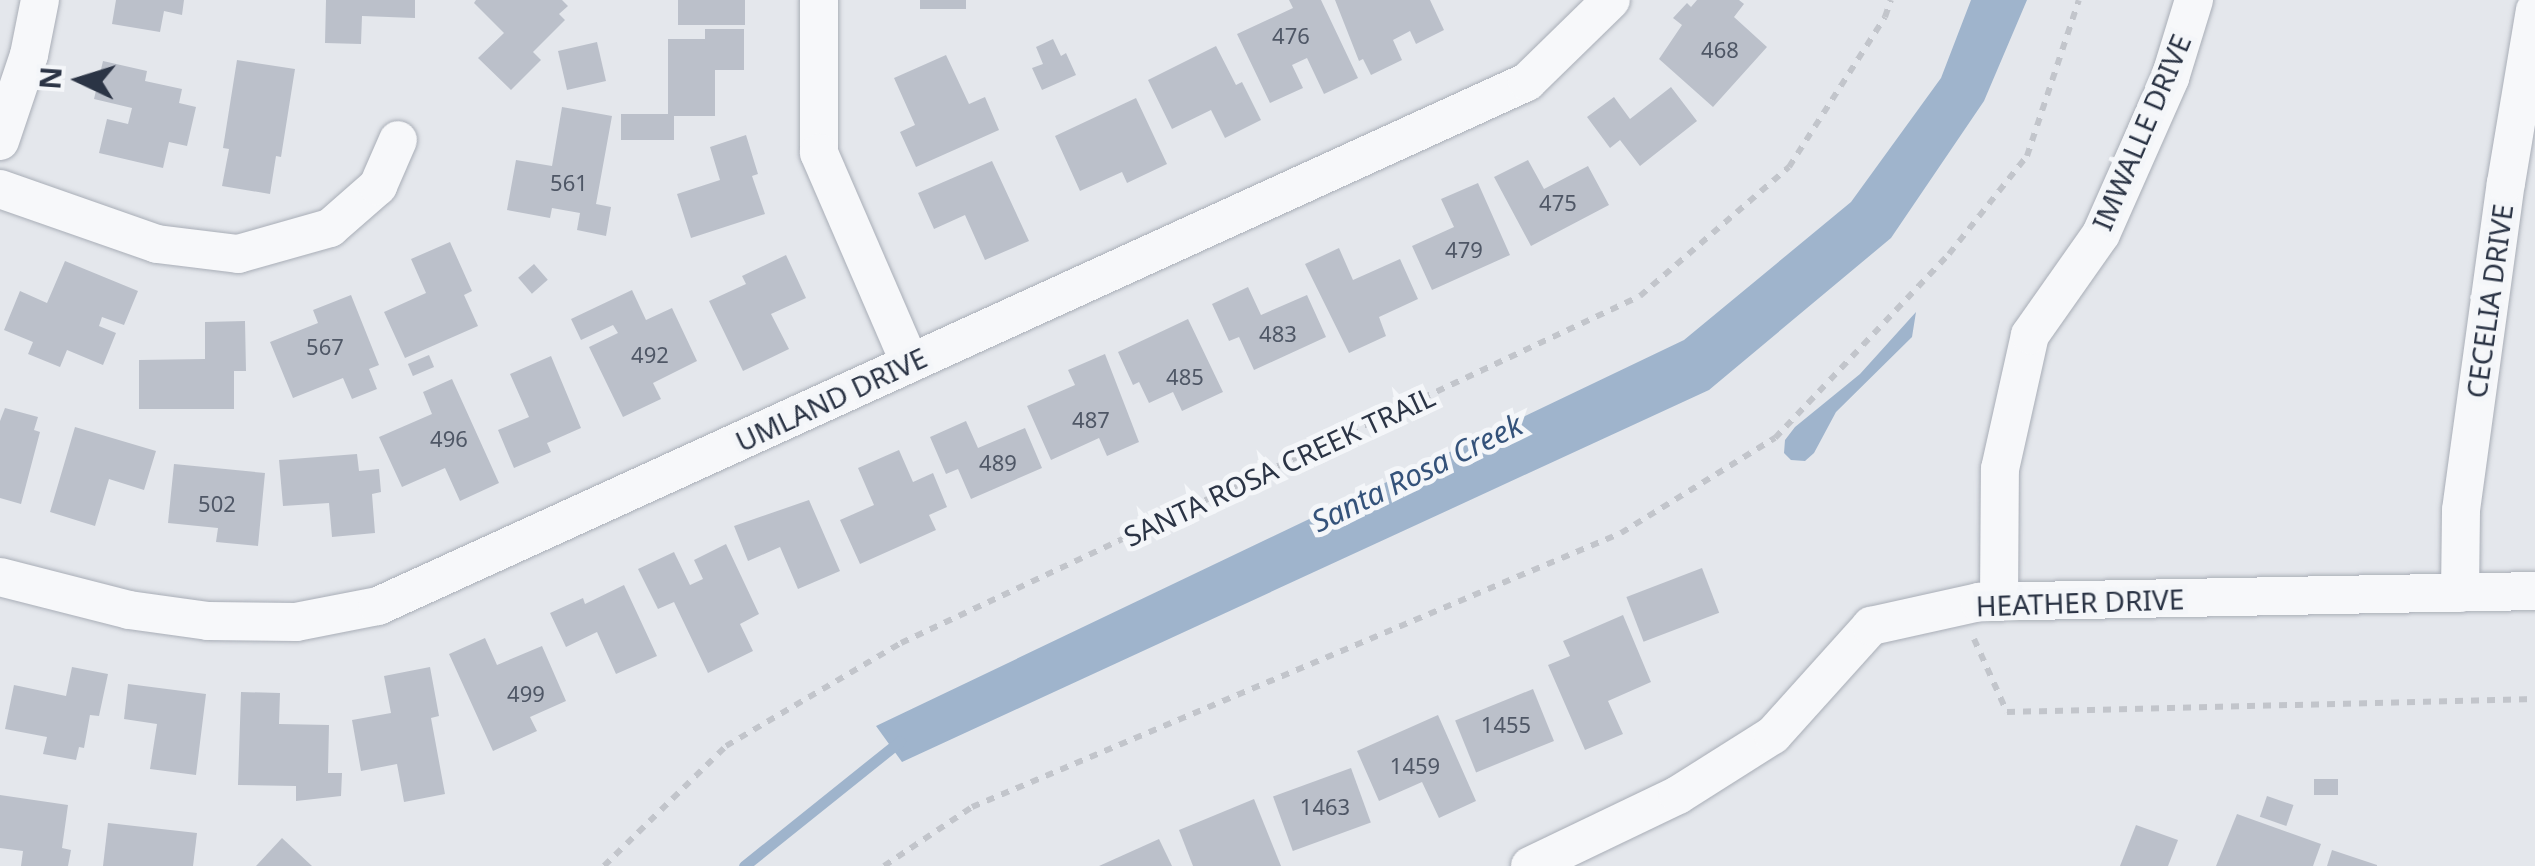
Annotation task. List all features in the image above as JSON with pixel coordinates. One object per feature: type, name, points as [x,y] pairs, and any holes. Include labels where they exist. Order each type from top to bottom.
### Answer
[{"type":"street","points":[[0,140],[30,55],[40,0]]},
{"type":"street","points":[[819,0],[819,152],[910,363]]},
{"type":"street","name":"UMLAND DRIVE","points":[[0,577],[129,610],[208,621],[296,622],[378,606],[1526,82],[1611,0]]},
{"type":"street","name":"IMWALLE DRIVE","points":[[1999,602],[2000,468],[2030,335],[2101,234],[2170,78],[2194,0]]},
{"type":"street","name":"CECELIA DRIVE","points":[[2460,593],[2461,510],[2506,183],[2535,10]]},
{"type":"street","points":[[0,189],[157,244],[238,254],[330,228],[378,186],[398,140]]},
{"type":"street","name":"HEATHER DRIVE","points":[[1530,866],[1678,796],[1773,735],[1871,626],[1960,606],[1999,602],[2535,591]]},
{"type":"path","name":"SANTA ROSA CREEK TRAIL","points":[[604,866],[726,746],[901,643],[1640,296],[1789,167],[1885,18],[1890,0]]},
{"type":"path","points":[[884,866],[972,807],[1622,533],[1775,438],[1949,254],[2028,156],[2080,0]]},
{"type":"path","points":[[1960,606],[2008,712],[2535,698]]},
{"type":"water","points":[[1971,0],[2027,0],[1984,101],[1891,238],[1709,390],[902,762],[876,726],[1684,340],[1851,202],[1941,78]]},
{"type":"water","points":[[1916,312],[1912,337],[1836,412],[1814,453],[1805,461],[1791,460],[1784,453],[1785,440],[1795,427],[1860,374]]},
{"type":"building","points":[[116,0],[184,0],[182,15],[164,11],[160,32],[112,24]]},
{"type":"building","points":[[326,0],[415,0],[415,18],[362,16],[361,44],[325,43]]},
{"type":"building","points":[[562,0],[568,6],[559,14],[565,20],[533,52],[541,60],[511,90],[478,58],[504,33],[474,3]]},
{"type":"building","points":[[678,0],[745,0],[745,25],[678,25]]},
{"type":"building","points":[[920,0],[966,0],[966,9],[920,9]]},
{"type":"building","points":[[1289,0],[1321,0],[1358,78],[1324,94],[1307,58],[1292,65],[1303,88],[1270,103],[1237,34],[1293,8]]},
{"type":"building","points":[[1335,0],[1430,0],[1444,30],[1416,44],[1410,31],[1393,40],[1402,60],[1371,75],[1363,59],[1359,61]]},
{"type":"building","points":[[1697,0],[1739,0],[1744,4],[1734,17],[1767,47],[1713,107],[1659,59],[1682,25],[1673,18],[1687,3],[1691,7]]},
{"type":"building","points":[[705,29],[744,29],[744,70],[715,70],[715,116],[674,116],[674,140],[621,140],[621,114],[668,114],[668,39],[705,39]]},
{"type":"building","points":[[1053,39],[1061,56],[1066,53],[1076,75],[1042,90],[1032,68],[1043,64],[1036,47]]},
{"type":"building","points":[[597,42],[606,81],[567,90],[558,51]]},
{"type":"building","points":[[1216,46],[1236,85],[1242,82],[1261,120],[1225,138],[1211,110],[1172,129],[1148,80]]},
{"type":"building","points":[[946,55],[969,104],[985,97],[999,130],[916,167],[900,132],[915,125],[894,78]]},
{"type":"building","points":[[237,60],[295,69],[281,157],[276,156],[270,194],[222,186],[229,149],[223,148]]},
{"type":"building","points":[[103,61],[147,71],[145,81],[182,89],[179,103],[196,107],[187,146],[169,142],[163,168],[99,153],[107,119],[128,124],[132,108],[94,99]]},
{"type":"building","points":[[1671,87],[1697,121],[1640,166],[1620,140],[1610,148],[1587,117],[1614,97],[1630,119]]},
{"type":"building","points":[[1136,98],[1167,164],[1127,183],[1122,172],[1080,191],[1055,136]]},
{"type":"building","points":[[562,107],[612,116],[596,204],[611,207],[606,236],[577,230],[580,213],[552,208],[550,218],[507,210],[516,160],[552,166]]},
{"type":"building","points":[[746,135],[758,174],[752,176],[765,214],[691,238],[677,194],[720,180],[710,147]]},
{"type":"building","points":[[1528,160],[1544,189],[1588,166],[1609,205],[1531,246],[1494,177]]},
{"type":"building","points":[[992,161],[1029,241],[985,260],[965,215],[934,229],[918,193]]},
{"type":"building","points":[[1478,183],[1510,255],[1432,290],[1412,246],[1454,227],[1441,199]]},
{"type":"building","points":[[450,242],[472,291],[464,295],[478,326],[405,358],[384,312],[426,293],[411,259]]},
{"type":"building","points":[[1339,248],[1353,280],[1400,259],[1418,299],[1379,317],[1386,336],[1349,353],[1305,264]]},
{"type":"building","points":[[786,255],[806,298],[771,314],[789,349],[743,371],[709,301],[746,284],[742,276]]},
{"type":"building","points":[[65,261],[138,291],[124,325],[102,317],[99,326],[116,333],[103,365],[67,350],[60,367],[28,354],[33,342],[4,330],[20,291],[47,303]]},
{"type":"building","points":[[534,264],[548,280],[532,294],[518,278]]},
{"type":"building","points":[[1248,287],[1261,315],[1307,295],[1326,337],[1254,370],[1239,337],[1229,341],[1212,304]]},
{"type":"building","points":[[632,290],[646,320],[672,308],[697,361],[653,383],[661,399],[623,417],[589,347],[618,333],[613,325],[581,340],[571,319]]},
{"type":"building","points":[[351,295],[379,365],[369,369],[377,389],[352,399],[343,378],[293,398],[270,342],[318,323],[313,310]]},
{"type":"building","points":[[1188,319],[1223,392],[1182,411],[1173,392],[1149,403],[1139,382],[1133,385],[1118,352]]},
{"type":"building","points":[[245,321],[246,371],[234,371],[234,409],[139,409],[139,360],[205,359],[205,322]]},
{"type":"building","points":[[1105,354],[1139,442],[1107,456],[1099,438],[1051,460],[1027,406],[1075,385],[1068,370]]},
{"type":"building","points":[[429,355],[434,367],[413,376],[408,364]]},
{"type":"building","points":[[551,356],[581,428],[547,443],[551,452],[514,468],[498,430],[529,417],[510,374]]},
{"type":"building","points":[[452,379],[499,483],[460,501],[445,468],[402,487],[379,437],[432,414],[423,392]]},
{"type":"building","points":[[5,408],[38,417],[34,430],[40,432],[21,504],[0,498],[0,421]]},
{"type":"building","points":[[966,421],[978,448],[1025,428],[1042,468],[971,499],[958,469],[946,474],[930,437]]},
{"type":"building","points":[[75,427],[156,451],[144,490],[109,479],[95,526],[50,512]]},
{"type":"building","points":[[899,450],[913,482],[933,473],[947,507],[929,515],[936,530],[860,564],[840,520],[874,505],[858,468]]},
{"type":"building","points":[[357,454],[359,471],[379,469],[381,492],[372,494],[375,533],[332,537],[329,503],[283,506],[279,460]]},
{"type":"building","points":[[174,464],[265,473],[258,546],[216,542],[218,528],[168,523]]},
{"type":"building","points":[[809,500],[840,571],[798,589],[780,547],[748,561],[734,526]]},
{"type":"building","points":[[726,544],[759,614],[740,624],[753,651],[708,673],[674,602],[658,609],[638,569],[674,552],[690,585],[703,579],[694,560]]},
{"type":"building","points":[[1702,568],[1719,613],[1644,642],[1626,597]]},
{"type":"building","points":[[624,585],[657,656],[616,674],[597,632],[566,647],[550,613],[583,598],[585,604]]},
{"type":"building","points":[[1623,615],[1651,682],[1608,701],[1623,734],[1585,750],[1548,665],[1570,656],[1563,641]]},
{"type":"building","points":[[485,638],[497,665],[542,646],[566,701],[530,717],[537,731],[493,751],[449,654]]},
{"type":"building","points":[[72,667],[108,674],[99,716],[90,715],[84,748],[79,747],[76,760],[43,754],[47,737],[5,729],[14,685],[66,696]]},
{"type":"building","points":[[430,667],[439,716],[431,718],[445,794],[404,802],[397,764],[361,771],[352,720],[391,713],[384,676]]},
{"type":"building","points":[[128,684],[206,694],[196,775],[150,769],[157,724],[124,719]]},
{"type":"building","points":[[1533,689],[1554,741],[1476,772],[1455,720]]},
{"type":"building","points":[[241,692],[280,693],[279,724],[329,725],[328,773],[342,773],[341,796],[296,801],[296,786],[238,785]]},
{"type":"building","points":[[1438,715],[1476,801],[1439,818],[1422,782],[1379,801],[1357,751]]},
{"type":"building","points":[[1351,768],[1371,823],[1293,851],[1273,796]]},
{"type":"building","points":[[2314,779],[2338,779],[2338,795],[2314,795]]},
{"type":"building","points":[[0,795],[68,805],[62,848],[71,850],[68,866],[21,866],[23,851],[0,848]]},
{"type":"building","points":[[2267,796],[2293,805],[2286,826],[2260,817]]},
{"type":"building","points":[[1254,799],[1281,866],[1193,866],[1179,830]]},
{"type":"building","points":[[2237,814],[2321,844],[2313,866],[2216,866]]},
{"type":"building","points":[[108,823],[197,833],[193,866],[103,866]]},
{"type":"building","points":[[2136,825],[2178,840],[2168,866],[2120,866]]},
{"type":"building","points":[[282,838],[312,866],[256,866]]},
{"type":"building","points":[[1159,839],[1172,866],[1099,866]]},
{"type":"building","points":[[2332,850],[2377,865],[2377,866],[2327,866]]},
{"type":"waterway","name":"Santa Rosa Creek","points":[[744,866],[900,741]]}]
